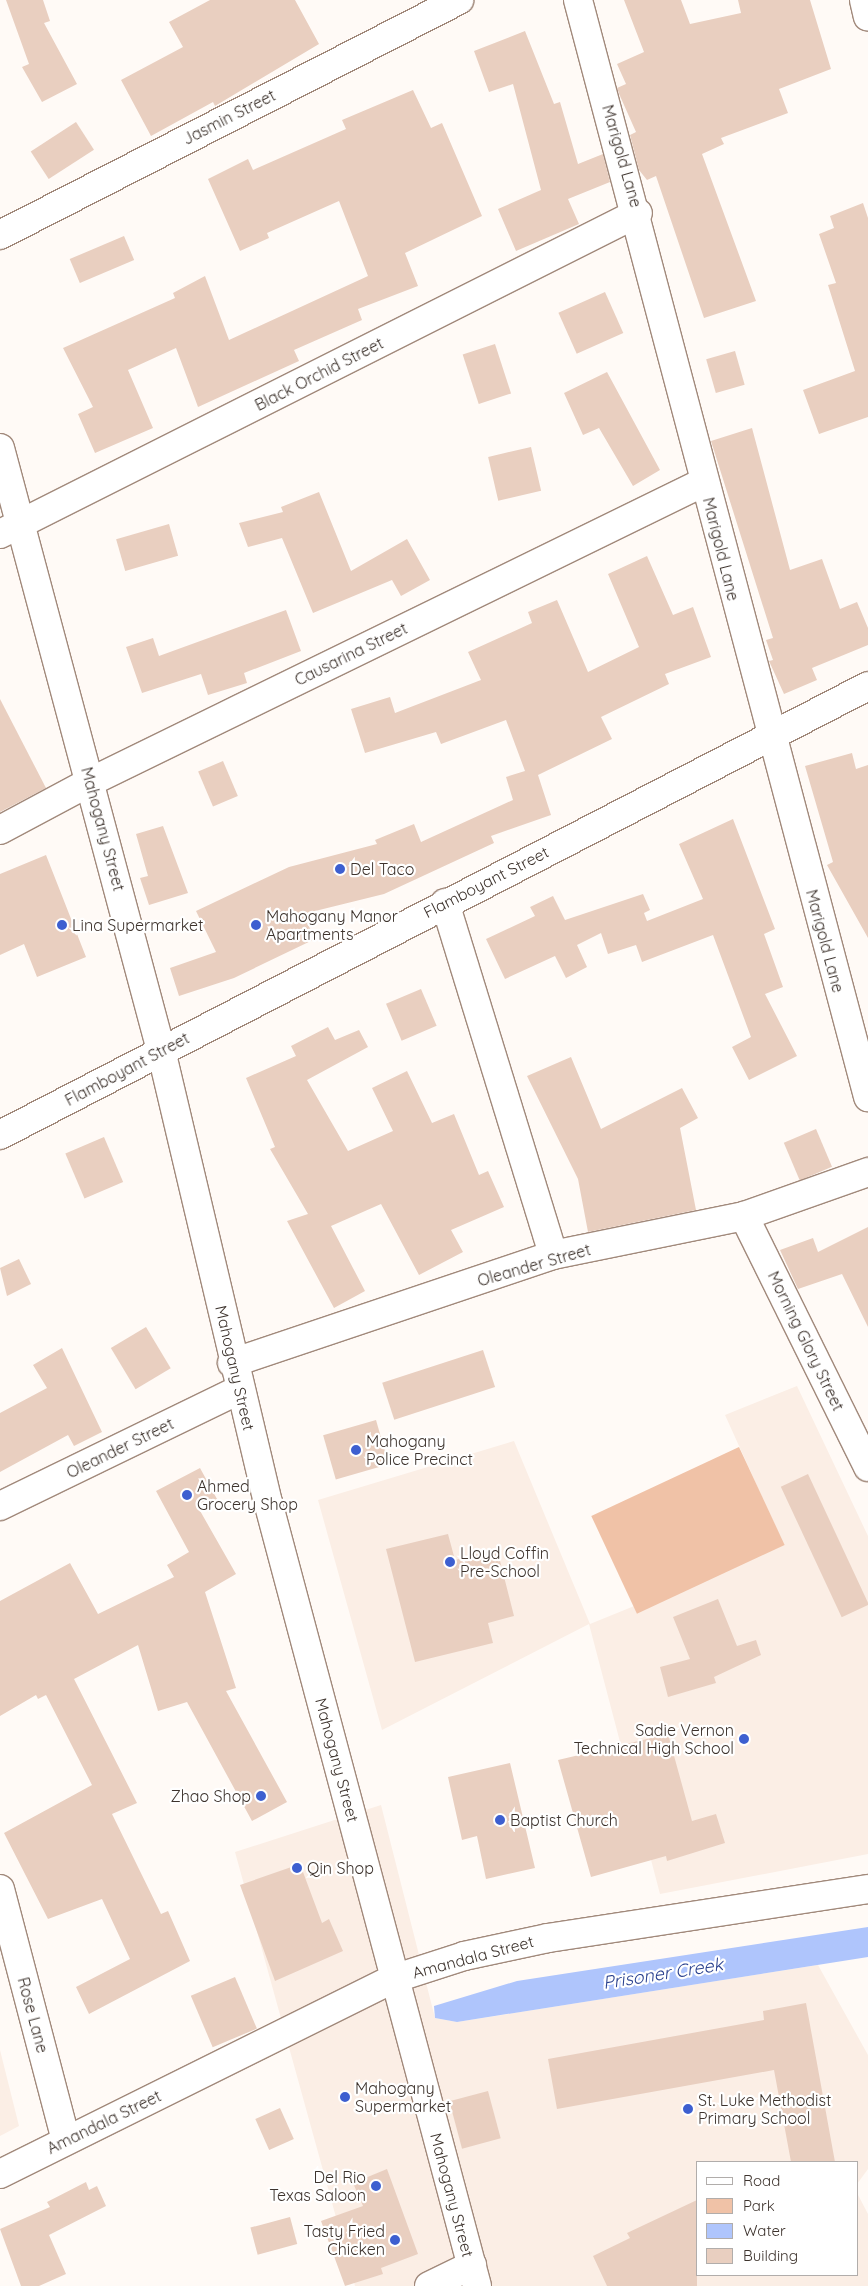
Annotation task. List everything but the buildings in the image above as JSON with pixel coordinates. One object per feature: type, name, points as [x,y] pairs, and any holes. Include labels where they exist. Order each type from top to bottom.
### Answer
[{"type":"street","name":"Jasmin Street","points":[[0,235],[459,0]]},
{"type":"street","name":"Marigold Lane","points":[[578,0],[638,214],[769,736],[868,1097]]},
{"type":"street","points":[[864,0],[868,17]]},
{"type":"street","name":"Black Orchid Street","points":[[9,529],[638,214]]},
{"type":"street","name":"Mahogany Street","points":[[0,448],[9,529],[90,782],[162,1050],[232,1363],[393,1979],[474,2275]]},
{"type":"street","name":"Causarina Street","points":[[0,830],[90,782],[704,482]]},
{"type":"street","name":"Flamboyant Street","points":[[0,1135],[445,903],[868,686]]},
{"type":"street","points":[[445,903],[553,1255]]},
{"type":"street","name":"Oleander Street","points":[[232,1363],[553,1255],[744,1216],[868,1172]]},
{"type":"street","name":"Morning Glory Street","points":[[744,1216],[868,1467]]},
{"type":"street","name":"Oleander Street","points":[[0,1506],[239,1390]]},
{"type":"street","name":"Rose Lane","points":[[0,1889],[66,2141]]},
{"type":"street","name":"Amandala Street","points":[[0,2174],[393,1979],[464,1956],[548,1938],[868,1889]]},
{"type":"street","points":[[429,2286],[474,2275]]},
{"type":"shaded area","name":"Sadie Vernon Technical High School","points":[[797,1386],[868,1536],[868,1854],[660,1894],[589,1624],[382,1730],[318,1500],[514,1441],[590,1624],[784,1545],[725,1415]]},
{"type":"shaded area","points":[[381,1805],[435,2018],[457,2022],[818,1965],[868,2055],[868,2169],[858,2183],[858,2161],[696,2161],[696,2276],[858,2276],[858,2195],[868,2214],[868,2286],[355,2286],[235,1852]]},
{"type":"shaded area","points":[[0,2050],[19,2126],[0,2136]]},
{"type":"green space","points":[[739,1447],[785,1545],[637,1614],[591,1516]]},
{"type":"water","name":"Prisoner Creek","points":[[868,1927],[868,1957],[457,2022],[435,2018],[434,2006],[517,1981]]},
{"type":"place","name":"Del Taco","points":[[340,869]]},
{"type":"place","name":"Lina Supermarket","points":[[62,925]]},
{"type":"place","name":"Mahogany Manor Apartments","points":[[256,925]]},
{"type":"place","name":"Mahogany Police Precinct","points":[[356,1450]]},
{"type":"place","name":"Ahmed Grocery Shop","points":[[187,1495]]},
{"type":"place","name":"Lloyd Coffin Pre-School","points":[[450,1562]]},
{"type":"place","name":"Sadie Vernon Technical High School","points":[[744,1739]]},
{"type":"place","name":"Zhao Shop","points":[[261,1796]]},
{"type":"place","name":"Baptist Church","points":[[500,1820]]},
{"type":"place","name":"Qin Shop","points":[[297,1868]]},
{"type":"place","name":"Mahogany Supermarket","points":[[345,2097]]},
{"type":"place","name":"St. Luke Methodist Primary School","points":[[688,2109]]},
{"type":"place","name":"Del Rio Texas Saloon","points":[[376,2186]]},
{"type":"place","name":"Tasty Fried Chicken","points":[[395,2240]]}]
